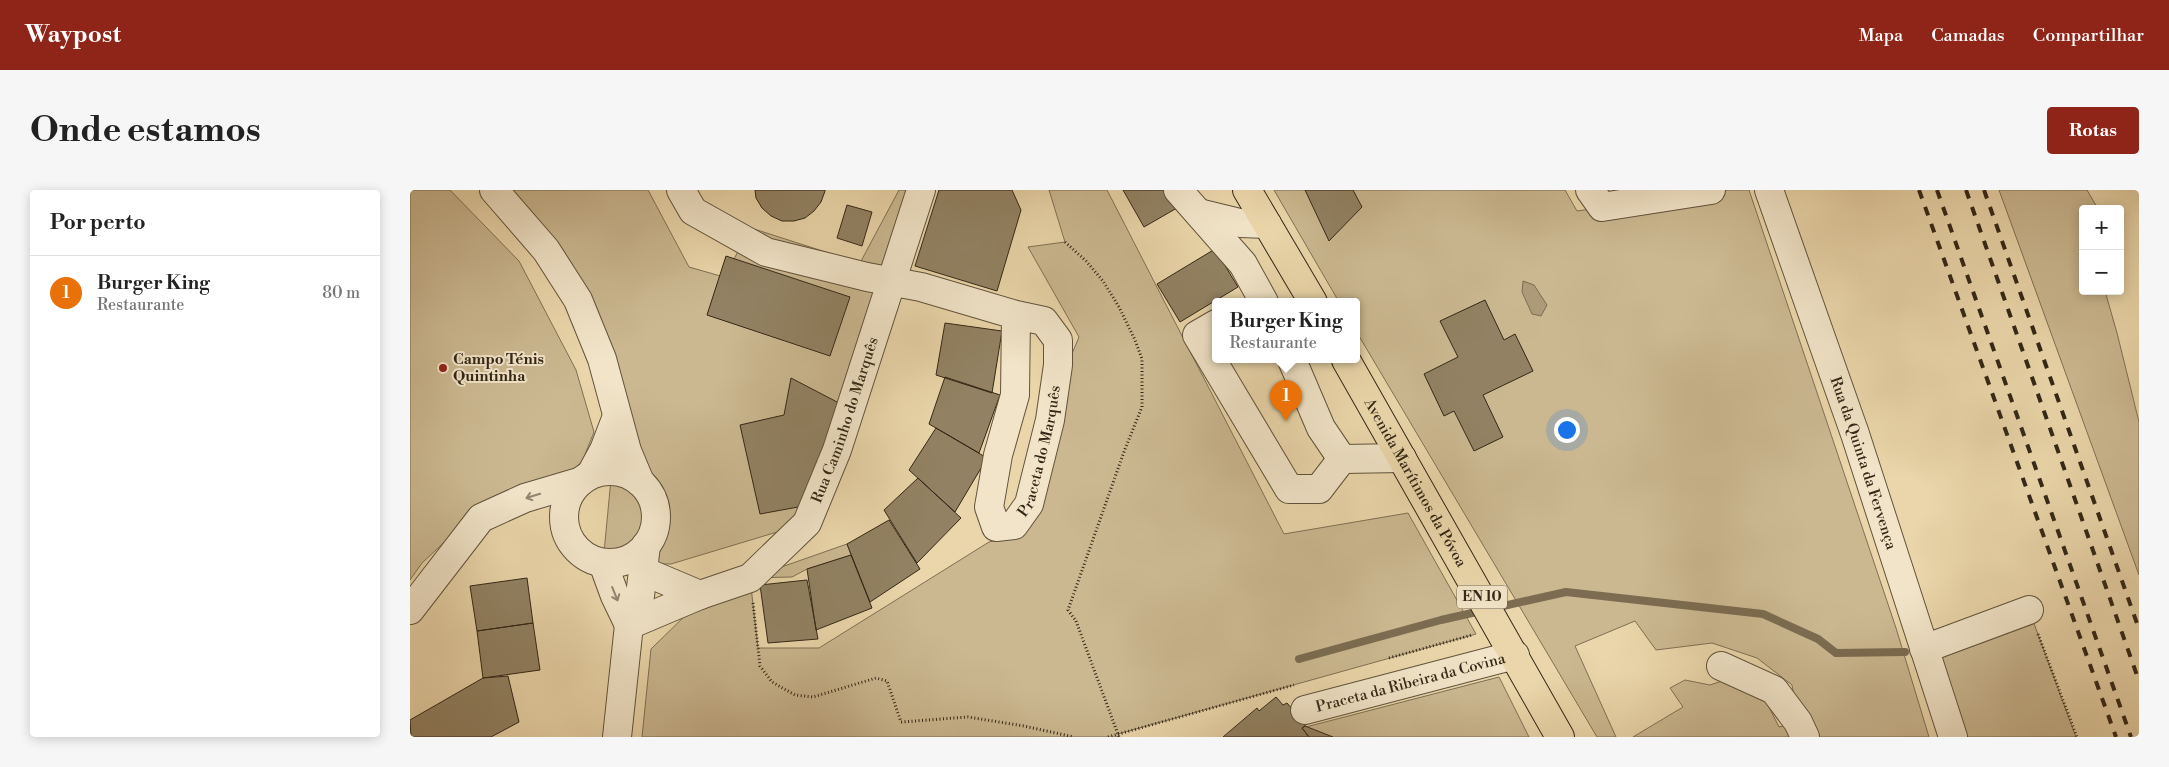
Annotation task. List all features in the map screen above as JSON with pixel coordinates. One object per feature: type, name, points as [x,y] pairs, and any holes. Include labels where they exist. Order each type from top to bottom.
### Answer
[{"type":"main road","points":[[1247,190],[1312,298]]},
{"type":"main road","name":"Avenida Marítimos da Póvoa","points":[[1348,363],[1560,737]]},
{"type":"street","points":[[494,190],[546,250],[578,300],[602,359],[627,451],[640,482],[654,501],[656,512],[652,535],[646,545],[635,556],[619,562],[603,563],[591,559],[580,552],[571,542],[563,517],[565,504],[571,492],[585,478],[604,450],[617,416]]},
{"type":"street","name":"Praceta do Marquês","points":[[681,190],[693,211],[766,252],[892,283],[921,287],[1016,315],[1044,321],[1058,340],[1058,365],[1050,420],[1029,504],[1014,525],[996,527],[989,508],[998,455],[1015,395],[1016,315]]},
{"type":"street","name":"Rua Caminho do Marquês","points":[[629,625],[700,594],[750,578],[807,523],[837,450],[921,190]]},
{"type":"street","points":[[1178,190],[1242,264],[1259,298]]},
{"type":"street","points":[[1590,190],[1602,207],[1711,190]]},
{"type":"street","name":"Rua da Quinta da Fervença","points":[[1769,190],[1855,434],[1953,737]]},
{"type":"street","points":[[1199,213],[1240,223],[1267,224]]},
{"type":"street","points":[[1212,326],[1197,335],[1212,360]]},
{"type":"street","points":[[1214,363],[1289,489],[1319,489],[1342,459]]},
{"type":"street","points":[[1293,363],[1321,428],[1342,459]]},
{"type":"street","points":[[1342,459],[1402,458]]},
{"type":"street","points":[[410,610],[480,518],[525,498],[604,470],[617,470],[629,474],[640,482]]},
{"type":"street","points":[[617,737],[629,625],[640,596],[646,545]]},
{"type":"street","points":[[603,563],[615,596],[629,625]]},
{"type":"street","points":[[643,571],[700,594]]},
{"type":"street","points":[[1924,649],[2029,610]]},
{"type":"street","name":"Praceta da Ribeira da Covina","points":[[1305,710],[1515,655]]},
{"type":"street","points":[[1721,666],[1774,690],[1798,722],[1805,737]]},
{"type":"path","points":[[1065,242],[1086,261],[1102,281],[1119,307],[1142,359],[1142,407],[1125,449],[1068,610],[1076,621],[1119,737]]},
{"type":"path","points":[[750,578],[760,666],[772,682],[795,695],[813,697],[876,678],[887,681],[901,722],[968,717],[1024,726],[1074,737]]},
{"type":"path","points":[[2029,610],[2077,737]]},
{"type":"shaded area","points":[[410,190],[450,190],[519,261],[576,370],[594,432],[582,462],[560,480],[480,509],[422,563],[410,580]]},
{"type":"shaded area","points":[[494,190],[648,190],[689,267],[724,277],[751,228],[860,263],[899,190],[920,190],[807,523],[671,564],[603,563],[617,416],[602,359]]},
{"type":"shaded area","points":[[1049,190],[1107,190],[1284,534],[1408,513],[1476,634],[1118,734],[1119,737],[642,737],[651,649],[693,608],[750,578],[758,648],[819,648],[989,542],[1014,536],[1066,368],[1079,337],[1028,247],[1065,242]]},
{"type":"shaded area","points":[[1274,190],[1565,190],[1577,211],[1728,190],[1749,190],[1896,628],[1929,737],[1633,737],[1683,707],[1670,688],[1685,680],[1710,685],[1731,678],[1764,697],[1779,727],[1798,722],[1792,685],[1757,658],[1712,643],[1656,650],[1635,621],[1575,646],[1616,737],[1597,737],[1360,338],[1360,298],[1337,298]]},
{"type":"shaded area","points":[[1999,190],[2087,190],[2096,205],[2079,205],[2079,295],[2106,295],[2139,422],[2139,575]]},
{"type":"shaded area","points":[[1523,281],[1534,285],[1547,305],[1541,316],[1532,314],[1522,292]]},
{"type":"shaded area","points":[[847,544],[851,555],[807,569],[792,577],[750,578]]},
{"type":"shaded area","points":[[2029,610],[2076,737],[1953,737],[1924,649]]},
{"type":"shaded area","points":[[1499,677],[1529,737],[1326,737],[1302,728]]},
{"type":"building","points":[[755,190],[825,191],[821,202],[805,218],[794,221],[782,221],[771,216],[762,208],[756,198]]},
{"type":"building","points":[[939,190],[1012,190],[1021,210],[997,291],[915,266]]},
{"type":"building","points":[[1123,190],[1192,190],[1196,197],[1144,227]]},
{"type":"building","points":[[1305,190],[1353,190],[1362,207],[1329,241]]},
{"type":"building","points":[[847,205],[872,212],[862,246],[837,238]]},
{"type":"building","points":[[1215,249],[1238,287],[1220,298],[1212,298],[1212,303],[1180,322],[1157,284]]},
{"type":"building","points":[[726,256],[850,297],[830,356],[707,315]]},
{"type":"building","points":[[1485,300],[1504,340],[1515,334],[1533,371],[1483,395],[1503,437],[1474,451],[1454,411],[1444,416],[1424,374],[1458,357],[1440,321]]},
{"type":"building","points":[[945,323],[1002,331],[992,393],[936,375]]},
{"type":"building","points":[[945,377],[1000,395],[979,453],[929,424]]},
{"type":"building","points":[[791,378],[839,403],[809,505],[760,514],[740,425],[784,415]]},
{"type":"building","points":[[936,428],[987,458],[955,512],[909,470]]},
{"type":"building","points":[[918,478],[961,518],[917,563],[884,510]]},
{"type":"building","points":[[889,520],[920,569],[870,602],[847,544]]},
{"type":"building","points":[[851,555],[872,608],[816,630],[807,569]]},
{"type":"building","points":[[527,578],[533,623],[477,631],[470,586]]},
{"type":"building","points":[[807,580],[818,639],[768,643],[760,585]]},
{"type":"building","points":[[533,623],[540,670],[483,678],[477,631]]},
{"type":"building","points":[[508,676],[519,722],[491,737],[411,737],[410,720],[483,678]]},
{"type":"building","points":[[1276,697],[1283,705],[1287,703],[1306,725],[1302,728],[1309,737],[1223,737],[1257,708],[1259,711]]},
{"type":"building","points":[[1305,726],[1333,737],[1309,737],[1302,728]]},
{"type":"waterway","points":[[1299,659],[1441,620],[1566,592],[1763,614],[1818,639],[1836,653],[1905,652]]},
{"type":"railway","points":[[1919,190],[2116,737]]},
{"type":"railway","points":[[1937,190],[2131,737]]},
{"type":"railway","points":[[1966,190],[2139,681]]},
{"type":"railway","points":[[1984,190],[2139,629]]},
{"type":"place","name":"Campo Ténis Quintinha","points":[[443,368]]},
{"type":"place","name":"Burger King","points":[[1286,421]]}]
